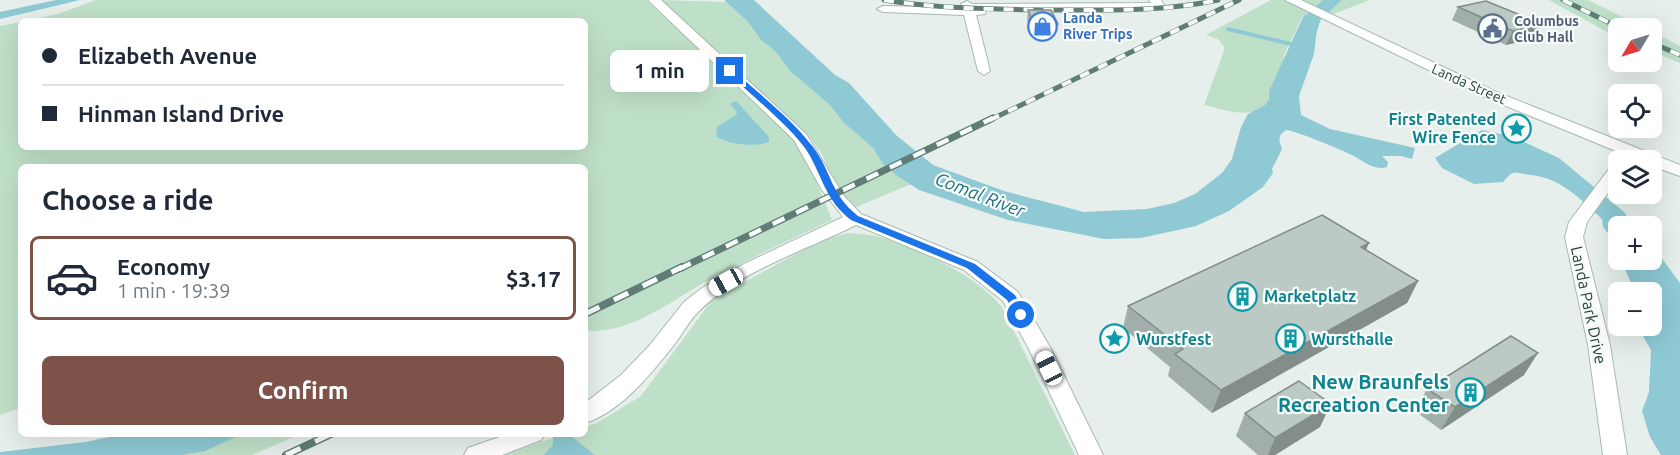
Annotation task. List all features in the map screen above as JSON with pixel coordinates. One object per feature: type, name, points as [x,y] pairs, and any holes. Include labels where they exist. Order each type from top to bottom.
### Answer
[{"type":"street","points":[[654,0],[800,137],[816,159],[836,200],[855,218],[971,266],[1011,297],[1040,349],[1091,455]]},
{"type":"street","name":"Landa Street","points":[[1291,0],[1411,58],[1572,128],[1576,134],[1608,152]]},
{"type":"street","points":[[883,9],[968,6],[1159,6],[1156,2]]},
{"type":"street","points":[[968,6],[1060,12]]},
{"type":"street","points":[[968,6],[984,71]]},
{"type":"street","points":[[1662,165],[1680,171]]},
{"type":"street","name":"Landa Park Drive","points":[[1608,183],[1578,222],[1574,237],[1599,345],[1615,455]]},
{"type":"street","points":[[588,412],[609,400],[627,385],[691,307],[703,297],[736,276],[855,218]]},
{"type":"street","points":[[831,231],[887,232]]},
{"type":"street","points":[[476,455],[525,437]]},
{"type":"green space","points":[[96,0],[646,0],[794,138],[807,158],[832,220],[722,273],[634,322],[602,331],[588,331],[588,164],[18,164],[18,409],[0,415],[0,26],[18,23],[18,150],[588,150],[588,18],[39,18],[58,14]]},
{"type":"green space","points":[[660,0],[726,2],[748,22],[761,40],[775,51],[791,72],[830,105],[843,122],[873,148],[883,164],[911,184],[854,208],[842,197],[820,151],[808,136]]},
{"type":"green space","points":[[1271,0],[1370,0],[1318,20],[1303,15],[1284,55],[1268,101],[1261,108],[1245,113],[1204,105],[1225,48],[1218,39],[1206,35]]},
{"type":"green space","points":[[1549,0],[1588,0],[1625,18],[1608,18],[1608,32]]},
{"type":"green space","points":[[1662,37],[1680,46],[1680,63],[1662,55]]},
{"type":"green space","points":[[848,233],[880,237],[947,265],[992,297],[1003,309],[1075,455],[504,455],[555,437],[588,437],[588,426],[597,423],[641,396],[712,300],[821,240]]},
{"type":"green space","points":[[218,437],[293,437],[252,455],[167,455]]},
{"type":"water","points":[[56,0],[80,0],[0,19],[0,12]]},
{"type":"water","name":"Comal River","points":[[724,0],[754,0],[835,75],[849,83],[896,135],[933,165],[1004,191],[1084,212],[1147,209],[1174,203],[1195,194],[1222,173],[1232,159],[1241,127],[1248,114],[1265,105],[1269,99],[1269,91],[1304,15],[1318,20],[1314,54],[1299,96],[1301,115],[1330,129],[1415,148],[1412,159],[1401,156],[1382,156],[1388,162],[1387,167],[1377,168],[1329,145],[1286,130],[1280,136],[1282,149],[1272,169],[1273,173],[1263,187],[1229,211],[1196,226],[1141,238],[1104,239],[1008,220],[919,190],[896,175],[883,164],[873,148],[843,122],[830,105],[791,72],[775,51],[761,40],[748,22]]},
{"type":"water","points":[[736,101],[769,137],[769,142],[742,144],[716,136],[717,127],[736,115],[737,112],[730,104]]},
{"type":"water","points":[[1482,130],[1511,136],[1559,158],[1608,199],[1608,204],[1614,204],[1627,216],[1608,216],[1608,233],[1603,227],[1602,219],[1570,191],[1552,180],[1515,173],[1503,182],[1474,184],[1442,168],[1435,158]]},
{"type":"water","points":[[1662,259],[1680,283],[1680,455],[1661,455],[1650,437],[1642,411],[1649,392],[1651,350],[1643,336],[1662,336],[1662,282],[1631,282],[1625,270],[1662,270]]},
{"type":"water","points":[[108,437],[235,437],[205,451],[182,455],[0,455],[0,452],[86,442]]},
{"type":"water","points":[[553,437],[572,437],[595,455],[543,455],[553,445]]},
{"type":"building","points":[[1486,1],[1542,24],[1513,31],[1458,7]]},
{"type":"building","points":[[1028,10],[1051,10],[1058,24],[1034,24]]},
{"type":"building","points":[[1322,215],[1369,243],[1361,247],[1418,281],[1221,390],[1175,354],[1183,349],[1128,306]]},
{"type":"building","points":[[1511,336],[1538,353],[1455,407],[1427,389]]},
{"type":"building","points":[[1299,381],[1331,404],[1275,438],[1245,413]]},
{"type":"waterway","points":[[1302,51],[1313,17],[1333,0]]},
{"type":"waterway","points":[[1228,29],[1295,45]]},
{"type":"railway","points":[[884,0],[966,8],[1028,10],[1134,10],[1176,7],[1218,0]]},
{"type":"railway","points":[[990,120],[1239,0]]},
{"type":"railway","points":[[1563,0],[1608,22]]},
{"type":"railway","points":[[1662,47],[1680,55]]},
{"type":"railway","points":[[679,269],[993,118]]},
{"type":"railway","points":[[588,313],[682,267]]},
{"type":"railway","points":[[286,455],[325,437]]},
{"type":"place","name":"Landa River Trips","points":[[1042,26]]},
{"type":"place","name":"Columbus Club Hall","points":[[1493,29]]},
{"type":"place","name":"First Patented Wire Fence","points":[[1517,128]]},
{"type":"place","name":"Marketplatz","points":[[1243,296]]},
{"type":"place","name":"Wurstfest","points":[[1115,339]]},
{"type":"place","name":"Wursthalle","points":[[1290,339]]},
{"type":"place","name":"New Braunfels Recreation Center","points":[[1470,393]]},
{"type":"route","points":[[730,71],[800,137],[816,159],[832,195],[843,209],[855,218],[971,266],[1011,297],[1021,315]]}]
